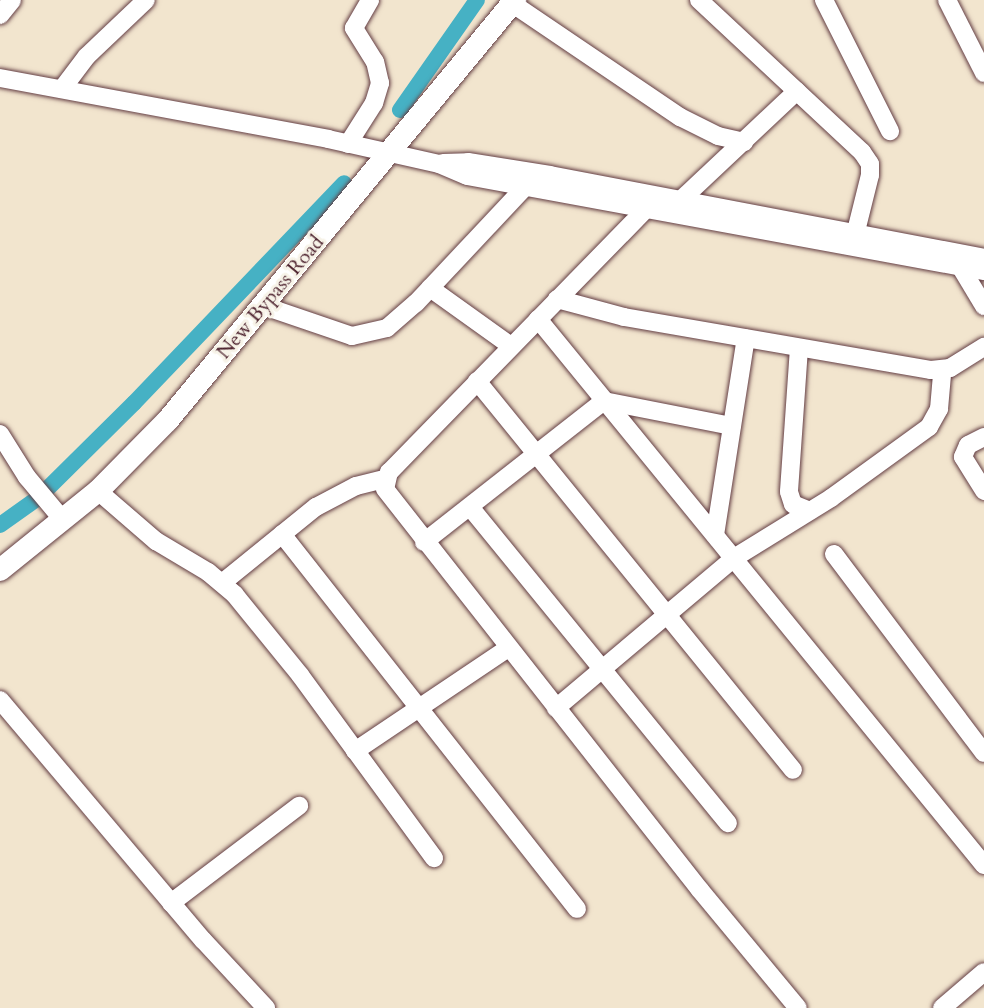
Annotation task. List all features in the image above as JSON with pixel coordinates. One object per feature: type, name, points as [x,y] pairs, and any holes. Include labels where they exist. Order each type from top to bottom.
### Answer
[{"type":"main road","name":"New Bypass Road","points":[[0,570],[57,513],[98,491],[168,420],[514,2]]},
{"type":"street","points":[[0,15],[12,0]]},
{"type":"street","points":[[62,89],[87,56],[146,0]]},
{"type":"street","points":[[348,144],[379,90],[375,62],[354,28],[370,0]]},
{"type":"street","points":[[699,0],[862,152],[870,164],[870,175],[855,231]]},
{"type":"street","points":[[824,0],[890,131]]},
{"type":"street","points":[[947,0],[984,73]]},
{"type":"street","points":[[514,2],[680,117],[718,136],[744,142]]},
{"type":"street","points":[[0,78],[348,144],[438,164],[467,176],[984,271]]},
{"type":"street","points":[[683,198],[797,91]]},
{"type":"street","points":[[438,164],[468,162],[683,198],[984,258]]},
{"type":"street","points":[[261,305],[322,328],[365,335],[399,320],[526,186]]},
{"type":"street","points":[[222,583],[282,534],[339,493],[385,479],[477,381],[647,208]]},
{"type":"street","points":[[960,266],[984,306]]},
{"type":"street","points":[[430,288],[511,346]]},
{"type":"street","points":[[557,299],[624,316],[942,371],[984,347]]},
{"type":"street","points":[[538,319],[984,864]]},
{"type":"street","points":[[715,535],[746,338]]},
{"type":"street","points":[[799,348],[789,492],[793,504],[810,511]]},
{"type":"street","points":[[555,708],[734,558],[810,511],[928,427],[939,409],[942,371]]},
{"type":"street","points":[[477,381],[669,613],[793,770]]},
{"type":"street","points":[[604,401],[732,426]]},
{"type":"street","points":[[424,542],[604,401]]},
{"type":"street","points":[[0,434],[57,513]]},
{"type":"street","points":[[984,437],[968,445],[963,457],[984,491]]},
{"type":"street","points":[[385,479],[389,497],[424,542],[798,1008]]},
{"type":"street","points":[[98,491],[156,541],[222,583],[252,614],[434,858]]},
{"type":"street","points":[[470,507],[728,823]]},
{"type":"street","points":[[282,534],[417,709],[577,909]]},
{"type":"street","points":[[834,554],[984,753]]},
{"type":"street","points":[[355,751],[508,648]]},
{"type":"street","points":[[0,700],[171,903],[266,1008]]},
{"type":"street","points":[[171,903],[299,806]]},
{"type":"street","points":[[954,1004],[984,972]]},
{"type":"waterway","points":[[400,110],[477,0]]},
{"type":"waterway","points":[[0,525],[38,498],[134,403],[344,183]]}]
